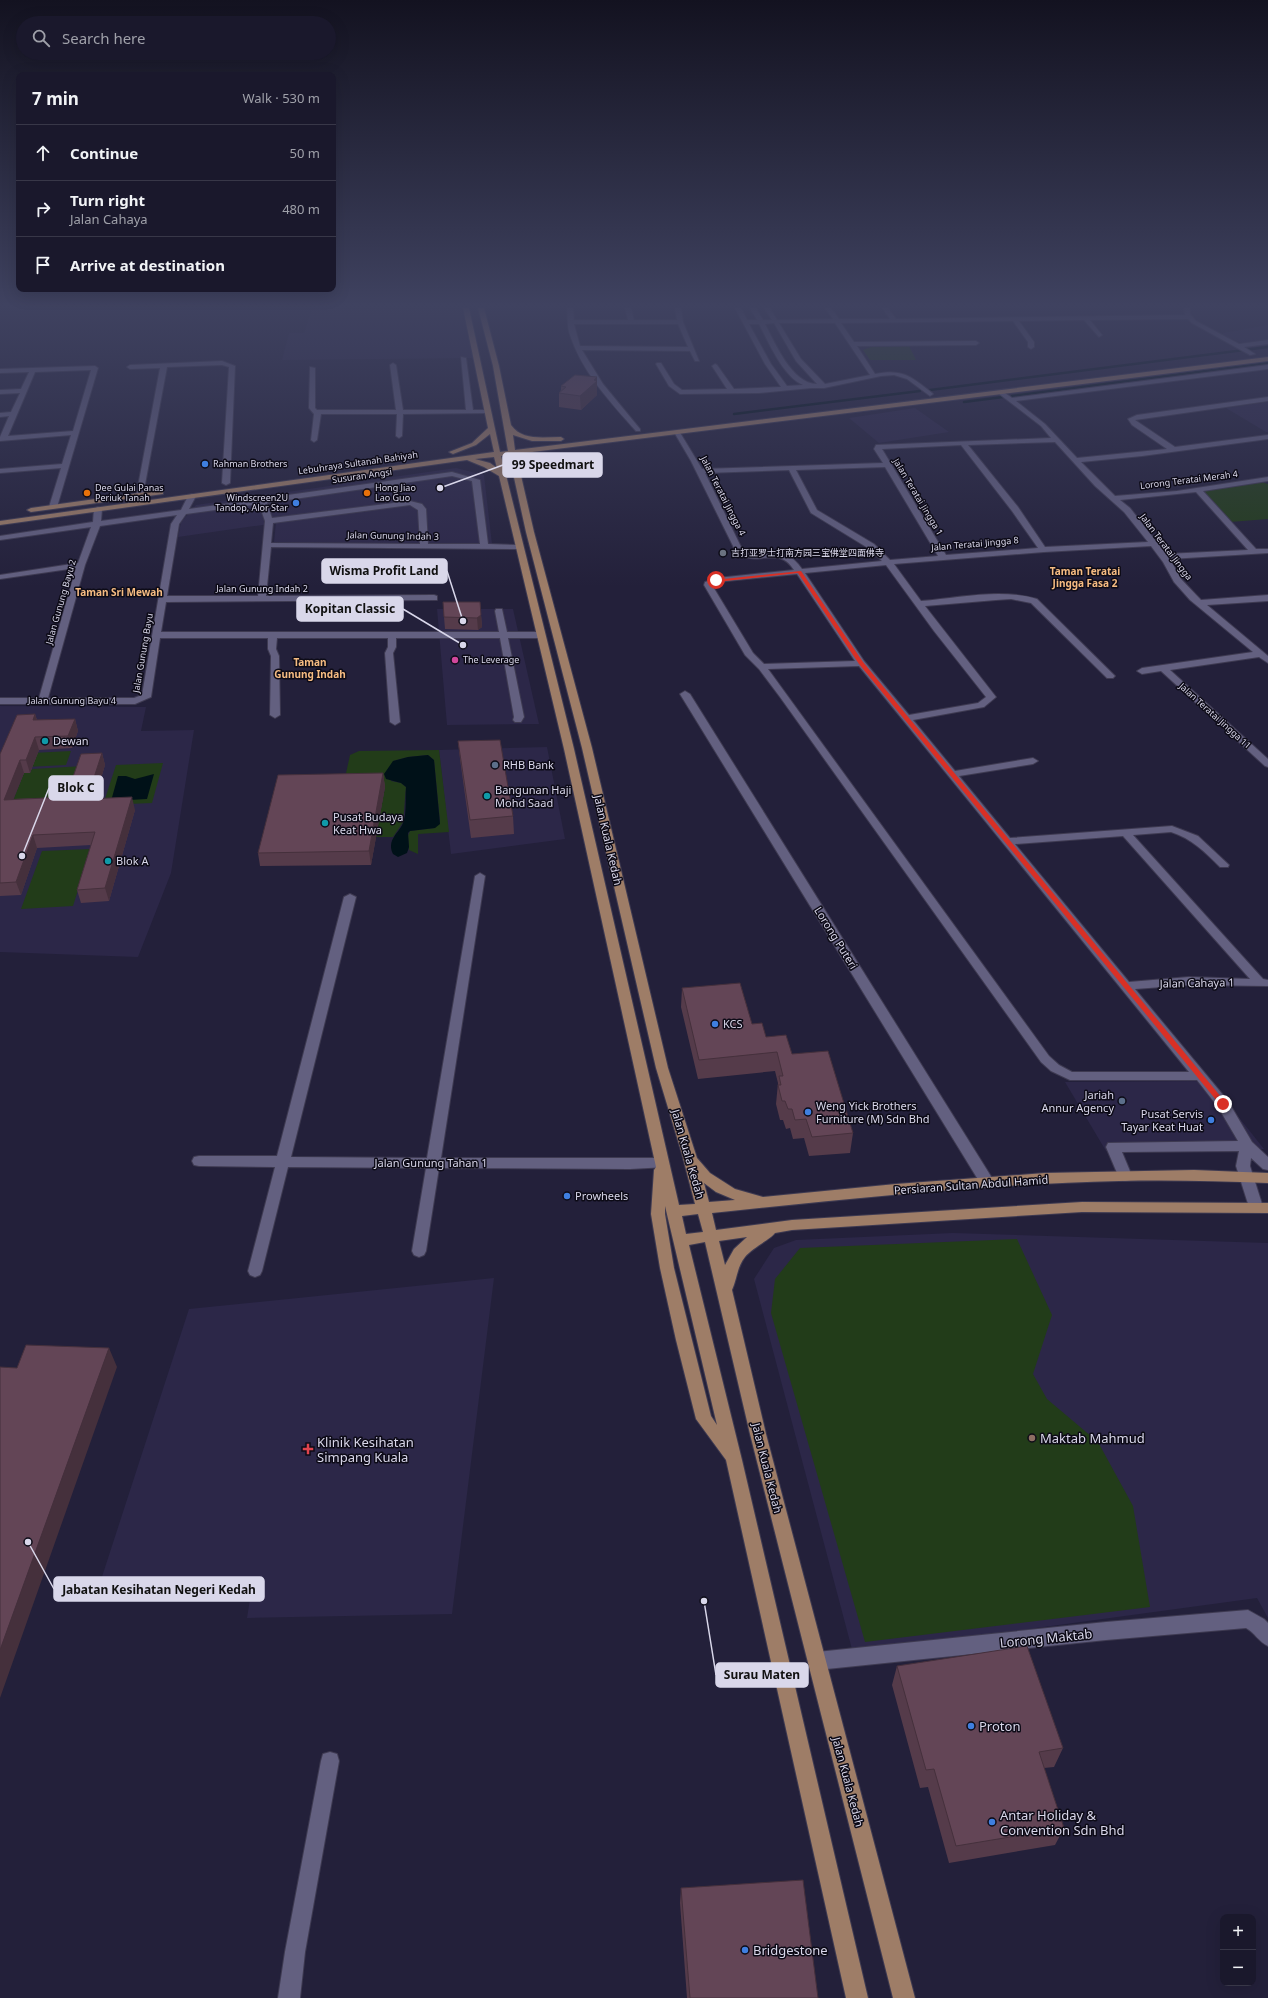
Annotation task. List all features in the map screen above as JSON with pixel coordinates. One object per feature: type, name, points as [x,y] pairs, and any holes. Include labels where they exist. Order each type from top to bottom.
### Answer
[{"type":"main road","name":"Jalan Kuala Kedah","points":[[489,401],[489,412],[502,476],[569,749],[662,1163],[682,1240],[734,1460],[857,1998]]},
{"type":"main road","name":"Jalan Kuala Kedah","points":[[500,401],[508,426],[537,558],[582,727],[662,1068],[689,1154],[711,1237],[758,1434],[904,1998]]},
{"type":"main road","name":"Lebuhraya Sultanah Bahiyah","points":[[0,523],[98,509],[191,491],[497,450],[513,452],[561,438],[869,401]]},
{"type":"main road","points":[[837,405],[841,408],[848,408],[905,401]]},
{"type":"main road","points":[[513,452],[530,452],[550,447],[928,401]]},
{"type":"main road","points":[[770,414],[823,410],[830,414]]},
{"type":"main road","points":[[508,426],[510,432],[532,439],[561,438]]},
{"type":"main road","points":[[454,456],[474,444],[492,428]]},
{"type":"main road","name":"Lebuhraya Sultanah Bahiyah","points":[[222,484],[454,456]]},
{"type":"main road","points":[[454,456],[478,462],[502,476]]},
{"type":"main road","points":[[21,512],[171,490]]},
{"type":"main road","points":[[522,559],[537,558]]},
{"type":"main road","points":[[689,1154],[697,1169],[711,1182],[729,1192],[772,1202]]},
{"type":"main road","points":[[662,1163],[658,1214],[667,1268],[684,1340],[704,1419],[734,1460]]},
{"type":"main road","name":"Persiaran Sultan Abdul Hamid","points":[[674,1211],[987,1182],[1124,1176],[1268,1178]]},
{"type":"main road","points":[[682,1240],[792,1225],[1082,1208],[1262,1207]]},
{"type":"main road","points":[[725,1291],[728,1275],[734,1260],[744,1247],[758,1236],[774,1229],[792,1225]]},
{"type":"street","points":[[2,439],[20,401]]},
{"type":"street","points":[[53,507],[84,401]]},
{"type":"street","points":[[139,495],[157,401]]},
{"type":"street","points":[[222,484],[229,401]]},
{"type":"street","points":[[312,401],[312,408],[318,412],[489,412]]},
{"type":"street","points":[[398,401],[400,412],[399,436]]},
{"type":"street","points":[[469,401],[470,412]]},
{"type":"street","points":[[615,401],[638,430]]},
{"type":"street","name":"Jalan Teratai Jingga","points":[[1013,401],[1043,425],[1113,498],[1127,510],[1164,558],[1177,580],[1198,603],[1268,660]]},
{"type":"street","points":[[1174,450],[1134,424],[1131,419],[1139,416],[1251,401]]},
{"type":"street","points":[[314,440],[318,412]]},
{"type":"street","points":[[0,415],[14,414]]},
{"type":"street","name":"Jalan Teratai Jingga 4","points":[[677,432],[700,471],[740,552],[748,556],[787,556],[799,572]]},
{"type":"street","points":[[2,439],[74,433]]},
{"type":"street","points":[[1076,460],[1174,450],[1268,437]]},
{"type":"street","points":[[963,443],[1058,440]]},
{"type":"street","points":[[963,443],[1015,509],[1042,548]]},
{"type":"street","name":"Jalan Teratai Jingga 1","points":[[943,557],[878,449],[878,446],[963,443]]},
{"type":"street","points":[[700,471],[888,465]]},
{"type":"street","points":[[0,471],[65,466]]},
{"type":"street","points":[[791,468],[814,511],[871,546],[888,562],[990,697],[981,706],[906,718]]},
{"type":"street","name":"Susuran Angsi","points":[[0,538],[262,500],[456,474],[476,480],[484,547]]},
{"type":"street","name":"Lorong Teratai Merah 4","points":[[1113,498],[1198,490],[1268,479]]},
{"type":"street","points":[[1198,490],[1254,552]]},
{"type":"street","name":"Jalan Gunung Bayu","points":[[144,699],[147,695],[175,524],[184,511],[191,491]]},
{"type":"street","points":[[262,500],[269,521],[262,599]]},
{"type":"street","points":[[269,521],[410,503],[419,506],[422,509],[424,546]]},
{"type":"street","name":"Jalan Gunung Bayu 2","points":[[43,701],[81,565],[96,524],[98,509]]},
{"type":"street","name":"Jalan Teratai Jingga 8","points":[[762,667],[749,655],[708,585],[709,582],[888,562],[1042,548],[1153,544]]},
{"type":"street","name":"Jalan Gunung Indah 3","points":[[267,545],[519,547]]},
{"type":"street","points":[[1164,558],[1268,551]]},
{"type":"street","points":[[0,577],[81,565]]},
{"type":"street","points":[[799,572],[861,663],[1223,1104],[1247,1146],[1268,1165]]},
{"type":"street","points":[[920,604],[1012,596],[1030,599],[1110,676]]},
{"type":"street","name":"Jalan Gunung Indah 2","points":[[163,599],[434,598]]},
{"type":"street","points":[[1198,603],[1268,598]]},
{"type":"street","points":[[499,611],[519,717],[518,720]]},
{"type":"street","points":[[157,635],[541,635]]},
{"type":"street","points":[[275,715],[274,656],[280,649],[277,635]]},
{"type":"street","points":[[381,635],[381,647],[388,653]]},
{"type":"street","points":[[392,635],[392,647],[388,653],[395,722]]},
{"type":"street","points":[[1142,671],[1260,654]]},
{"type":"street","points":[[762,667],[861,663]]},
{"type":"street","points":[[762,667],[1045,1059],[1055,1068],[1070,1076],[1200,1076]]},
{"type":"street","name":"Jalan Teratai Jingga 11","points":[[1163,668],[1268,764]]},
{"type":"street","name":"Lorong Puteri","points":[[685,694],[987,1182]]},
{"type":"street","name":"Jalan Gunung Bayu 4","points":[[0,701],[135,701],[144,699]]},
{"type":"street","points":[[952,774],[1033,761]]},
{"type":"street","points":[[1008,841],[1172,829],[1193,836],[1224,865]]},
{"type":"street","points":[[1125,832],[1264,983]]},
{"type":"street","points":[[419,1251],[480,876]]},
{"type":"street","points":[[255,1271],[350,897]]},
{"type":"street","name":"Jalan Cahaya 1","points":[[1127,986],[1189,981],[1264,983]]},
{"type":"street","points":[[1124,1176],[1113,1146],[1247,1146]]},
{"type":"street","points":[[1247,1146],[1243,1166],[1245,1177],[1262,1207]]},
{"type":"street","name":"Jalan Gunung Tahan 1","points":[[199,1161],[662,1163]]},
{"type":"street","name":"Lorong Maktab","points":[[817,1661],[1106,1631],[1248,1619],[1258,1625],[1268,1637]]},
{"type":"street","points":[[288,1998],[330,1761]]},
{"type":"shaded area","points":[[1268,402],[1268,432],[1226,408]]},
{"type":"shaded area","points":[[915,408],[949,432],[879,443],[849,418]]},
{"type":"shaded area","points":[[456,468],[484,475],[492,544],[274,542],[276,523],[178,537],[181,522],[196,505]]},
{"type":"shaded area","points":[[437,609],[513,609],[539,724],[447,725]]},
{"type":"shaded area","points":[[0,706],[146,707],[141,731],[194,730],[171,873],[138,957],[0,952]]},
{"type":"shaded area","points":[[547,747],[565,839],[451,854],[439,750]]},
{"type":"shaded area","points":[[428,755],[434,760],[440,824],[435,828],[410,831],[408,833],[409,847],[407,853],[398,857],[393,854],[391,845],[403,823],[406,787],[401,783],[386,779],[384,774],[393,761],[408,757]]},
{"type":"shaded area","points":[[154,774],[147,799],[111,801],[118,776],[126,776],[135,779]]},
{"type":"shaded area","points":[[1210,1081],[1264,1149],[1106,1151],[1065,1082]]},
{"type":"shaded area","name":"Maktab Mahmud","points":[[953,1233],[1268,1243],[1268,1618],[1257,1598],[853,1653],[754,1279],[774,1248],[796,1240]]},
{"type":"shaded area","name":"Klinik Kesihatan Simpang Kuala","points":[[494,1278],[452,1614],[247,1618],[251,1593],[98,1589],[189,1309]]},
{"type":"green space","points":[[1261,482],[1268,484],[1268,519],[1230,522],[1203,491]]},
{"type":"green space","points":[[439,750],[449,832],[418,834],[418,854],[409,850],[408,836],[410,831],[435,828],[440,821],[434,760],[428,755],[408,757],[393,761],[391,781],[401,783],[406,787],[403,822],[393,837],[376,837],[385,787],[343,787],[350,755],[359,751]]},
{"type":"green space","points":[[71,751],[66,765],[26,767],[32,753]]},
{"type":"green space","points":[[163,763],[152,803],[103,805],[116,765]]},
{"type":"green space","points":[[84,766],[66,820],[4,823],[24,773],[30,773],[32,769]]},
{"type":"green space","points":[[91,849],[73,906],[21,909],[42,851]]},
{"type":"green space","points":[[1017,1239],[1052,1315],[1033,1374],[1047,1399],[1098,1442],[1133,1506],[1150,1607],[865,1642],[771,1313],[775,1279],[800,1248]]},
{"type":"building","points":[[443,602],[480,602],[481,615],[477,618],[444,617]]},
{"type":"building","points":[[35,714],[33,720],[75,719],[68,736],[35,737],[26,760],[20,760],[4,800],[66,797],[81,754],[102,753],[87,799],[132,797],[105,888],[77,890],[95,832],[33,835],[16,882],[0,883],[0,754],[17,715]]},
{"type":"building","name":"Bangunan Haji Mohd Saad","points":[[500,740],[513,816],[470,820],[458,741]]},
{"type":"building","name":"Pusat Budaya Keat Hwa","points":[[383,773],[369,851],[258,853],[278,775]]},
{"type":"building","points":[[740,983],[752,1024],[762,1023],[766,1037],[786,1035],[792,1054],[828,1051],[853,1133],[812,1137],[806,1119],[795,1120],[792,1109],[788,1109],[785,1101],[782,1101],[778,1085],[781,1085],[779,1076],[783,1076],[777,1052],[699,1060],[682,988]]},
{"type":"building","points":[[26,1345],[109,1348],[0,1650],[0,1367],[17,1368]]},
{"type":"building","points":[[1027,1646],[1063,1748],[1039,1752],[1064,1828],[956,1846],[934,1769],[926,1770],[897,1666]]},
{"type":"building","name":"Bridgestone","points":[[803,1880],[818,1998],[690,1998],[681,1888]]},
{"type":"waterway","points":[[734,414],[837,401]]},
{"type":"waterway","points":[[964,402],[970,401]]},
{"type":"place","name":"Rahman Brothers","points":[[205,464]]},
{"type":"place","name":"99 Speedmart","points":[[440,488]]},
{"type":"place","name":"Dee Gulai Panas Periuk Tanah","points":[[87,493]]},
{"type":"place","name":"Hong Jiao Lao Guo","points":[[367,493]]},
{"type":"place","name":"Windscreen2U Tandop, Alor Star","points":[[296,503]]},
{"type":"place","name":"吉打亚罗士打南方园三宝佛堂四面佛寺","points":[[723,553]]},
{"type":"place","name":"Wisma Profit Land","points":[[463,621]]},
{"type":"place","name":"Kopitan Classic","points":[[463,645]]},
{"type":"place","name":"The Leverage","points":[[455,660]]},
{"type":"place","name":"Dewan","points":[[45,741]]},
{"type":"place","name":"RHB Bank","points":[[495,765]]},
{"type":"place","name":"Bangunan Haji Mohd Saad","points":[[487,796]]},
{"type":"place","name":"Pusat Budaya Keat Hwa","points":[[325,823]]},
{"type":"place","name":"Blok C","points":[[22,856]]},
{"type":"place","name":"Blok A","points":[[108,861]]},
{"type":"place","name":"KCS","points":[[715,1024]]},
{"type":"place","name":"Jariah Annur Agency","points":[[1122,1101]]},
{"type":"place","name":"Weng Yick Brothers Furniture (M) Sdn Bhd","points":[[808,1112]]},
{"type":"place","name":"Pusat Servis Tayar Keat Huat","points":[[1211,1120]]},
{"type":"place","name":"Prowheels","points":[[567,1196]]},
{"type":"place","name":"Maktab Mahmud","points":[[1032,1438]]},
{"type":"place","name":"Klinik Kesihatan Simpang Kuala","points":[[308,1449]]},
{"type":"place","name":"Jabatan Kesihatan Negeri Kedah","points":[[28,1542]]},
{"type":"place","name":"Surau Maten","points":[[704,1601]]},
{"type":"place","name":"Proton","points":[[971,1726]]},
{"type":"place","name":"Antar Holiday & Convention Sdn Bhd","points":[[992,1822]]},
{"type":"place","name":"Bridgestone","points":[[745,1950]]},
{"type":"district","name":"Taman Teratai Jingga Fasa 2","points":[[1085,576]]},
{"type":"district","name":"Taman Sri Mewah","points":[[119,592]]},
{"type":"district","name":"Taman Gunung Indah","points":[[310,668]]},
{"type":"route","points":[[716,580],[799,572],[861,663],[1223,1104]]}]
